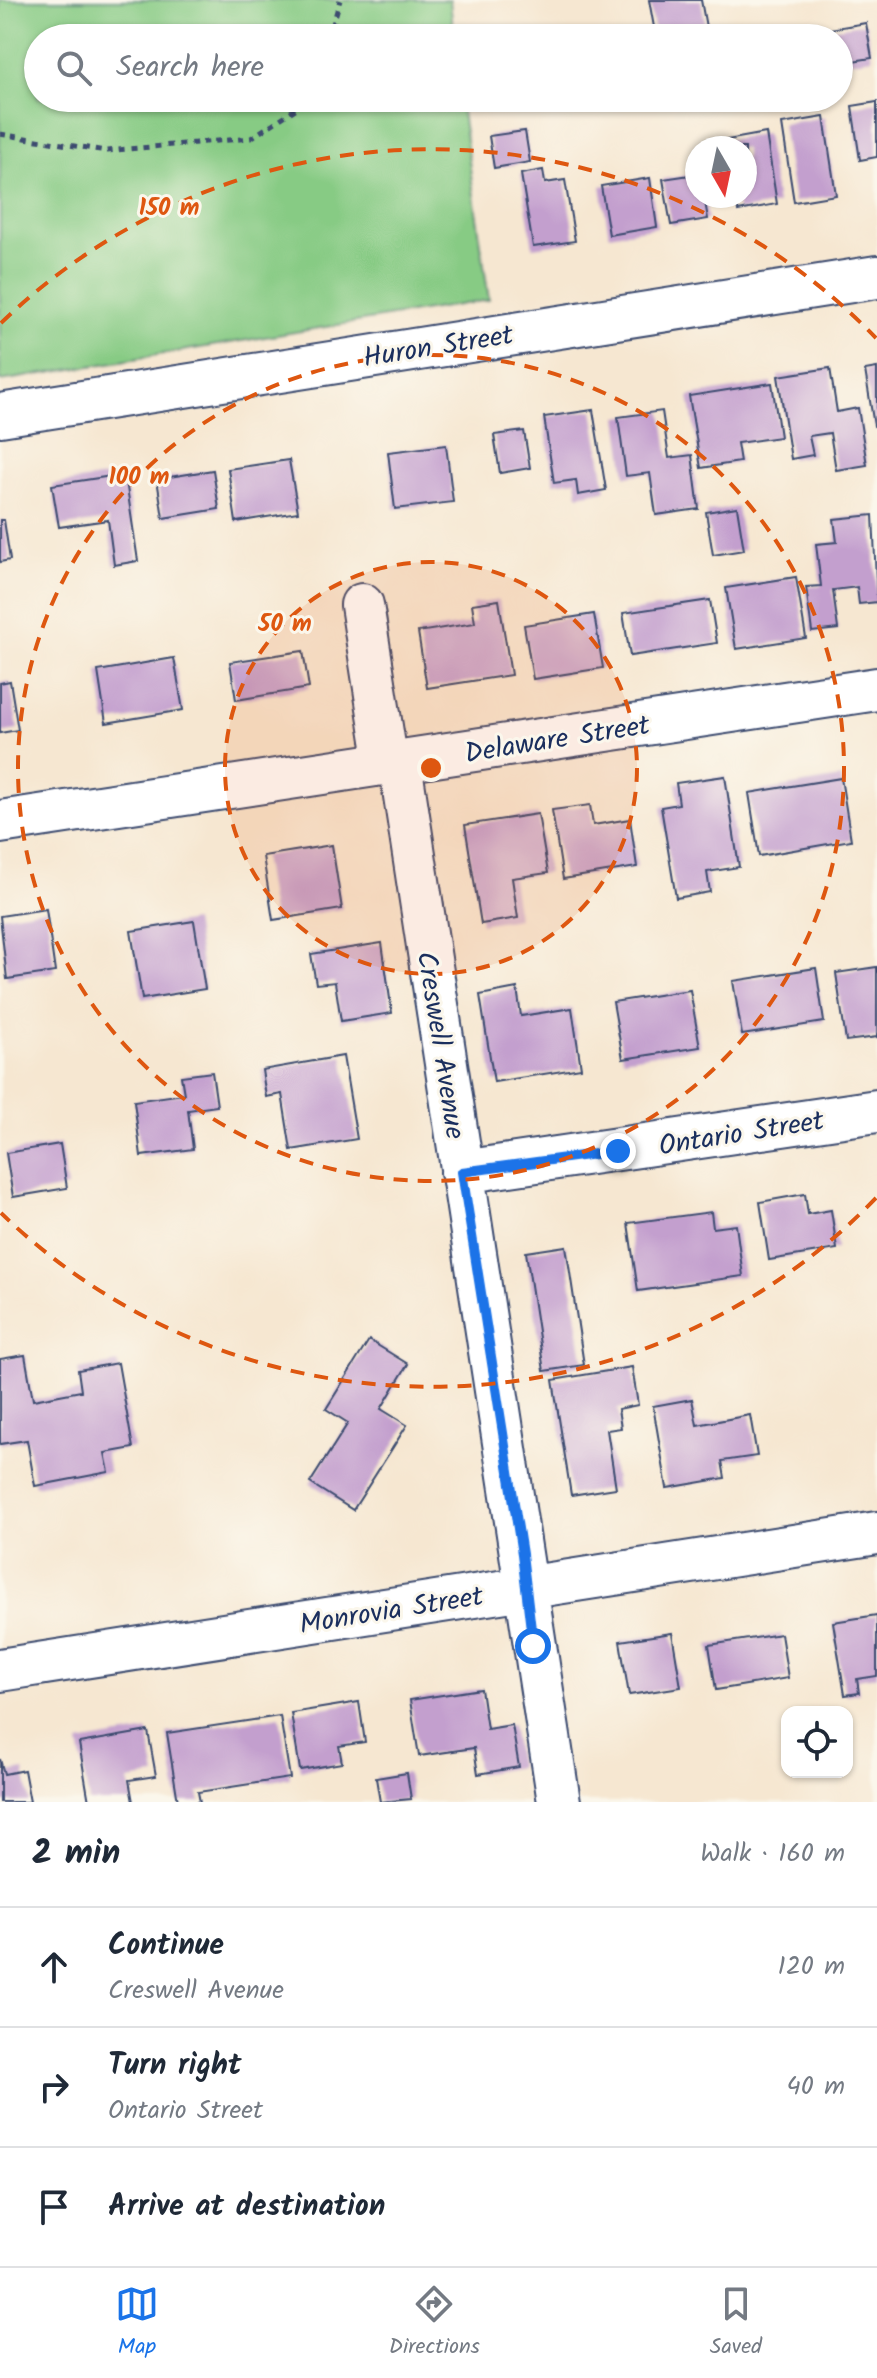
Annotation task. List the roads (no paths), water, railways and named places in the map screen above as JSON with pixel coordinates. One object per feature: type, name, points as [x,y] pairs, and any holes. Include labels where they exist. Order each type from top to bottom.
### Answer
[{"type":"street","name":"Huron Street","points":[[0,415],[877,277]]},
{"type":"street","name":"Creswell Avenue","points":[[362,605],[393,764],[462,1172],[559,1802]]},
{"type":"street","name":"Delaware Street","points":[[0,822],[877,689]]},
{"type":"street","name":"Ontario Street","points":[[462,1172],[877,1111]]},
{"type":"street","name":"Monrovia Street","points":[[0,1670],[877,1533]]}]
